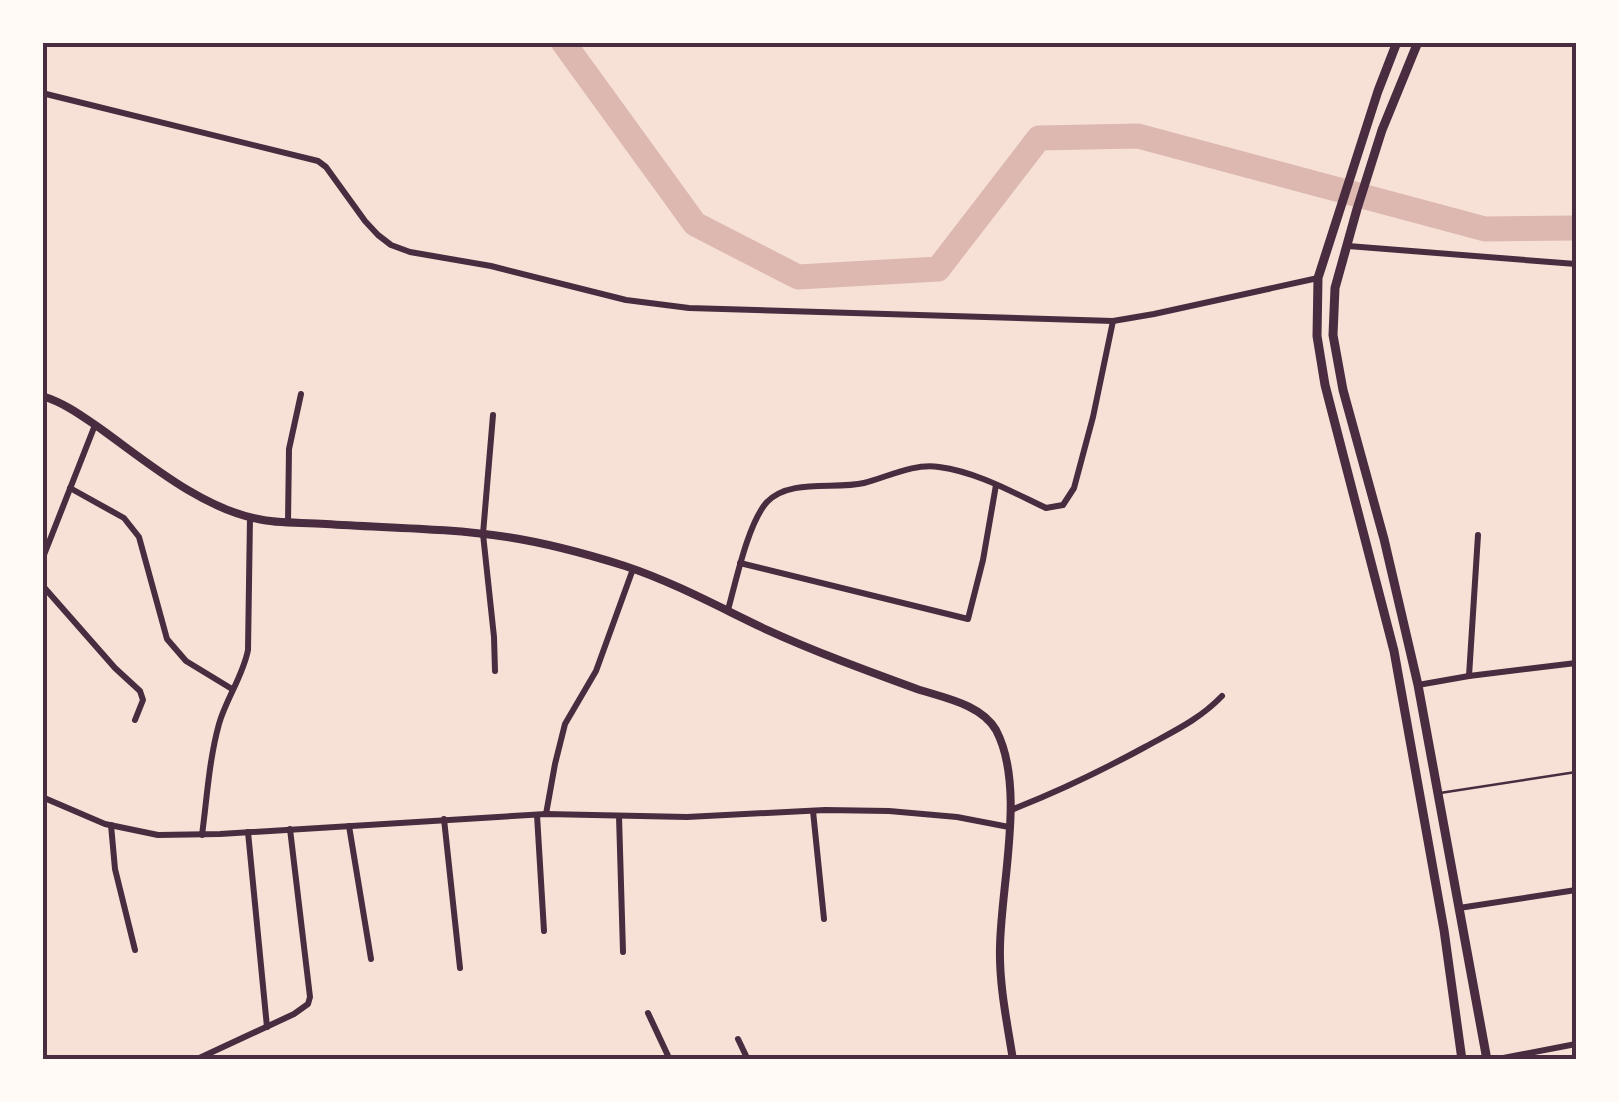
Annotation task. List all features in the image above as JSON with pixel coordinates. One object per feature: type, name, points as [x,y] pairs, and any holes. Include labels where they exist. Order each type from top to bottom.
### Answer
[{"type":"main road","points":[[1397,42],[1318,278],[1317,336],[1394,651],[1462,1060]]},
{"type":"main road","points":[[1418,42],[1382,130],[1357,209],[1335,288],[1333,335],[1418,686],[1490,1060]]},
{"type":"street","points":[[42,93],[318,161],[378,235],[391,245],[615,298],[689,308],[1113,321],[1318,278]]},
{"type":"street","points":[[1348,246],[1576,264]]},
{"type":"street","points":[[728,610],[759,513],[782,492],[865,483],[926,466],[963,472],[1046,508],[1067,501],[1092,418],[1113,321]]},
{"type":"street","points":[[288,522],[289,449],[300,394]]},
{"type":"street","points":[[42,396],[58,401],[96,425],[182,486],[250,517],[452,530],[559,548],[676,585],[826,656],[958,702],[985,716],[994,726],[1008,760],[1011,782],[1000,948],[1002,994],[1014,1060]]},
{"type":"street","points":[[493,415],[482,534],[495,671]]},
{"type":"street","points":[[42,560],[96,425]]},
{"type":"street","points":[[740,563],[968,619],[996,484]]},
{"type":"street","points":[[70,488],[131,525],[139,537],[167,639],[186,661],[232,689]]},
{"type":"street","points":[[202,835],[218,729],[248,650],[250,517]]},
{"type":"street","points":[[1469,676],[1478,535]]},
{"type":"street","points":[[546,814],[565,724],[596,671],[632,569]]},
{"type":"street","points":[[42,585],[140,691],[143,700],[136,720]]},
{"type":"street","points":[[1418,686],[1576,664]]},
{"type":"street","points":[[1011,810],[1118,762],[1189,723],[1222,696]]},
{"type":"street","points":[[42,797],[111,825],[158,835],[537,814],[726,816],[812,811],[889,811],[1009,827]]},
{"type":"street","points":[[812,811],[824,919]]},
{"type":"street","points":[[537,814],[544,931]]},
{"type":"street","points":[[619,816],[623,952]]},
{"type":"street","points":[[444,819],[460,968]]},
{"type":"street","points":[[111,825],[115,869],[135,950]]},
{"type":"street","points":[[348,826],[370,959]]},
{"type":"street","points":[[195,1060],[303,1010],[308,1004],[290,829]]},
{"type":"street","points":[[248,832],[267,1027]]},
{"type":"street","points":[[1459,908],[1576,890]]},
{"type":"street","points":[[648,1014],[670,1060]]},
{"type":"street","points":[[738,1039],[748,1060]]},
{"type":"street","points":[[1490,1060],[1576,1044]]},
{"type":"lane","points":[[1438,793],[1576,772]]},
{"type":"waterway","points":[[563,42],[695,224],[798,277],[938,269],[1039,138],[1138,136],[1485,229],[1576,228]]}]
